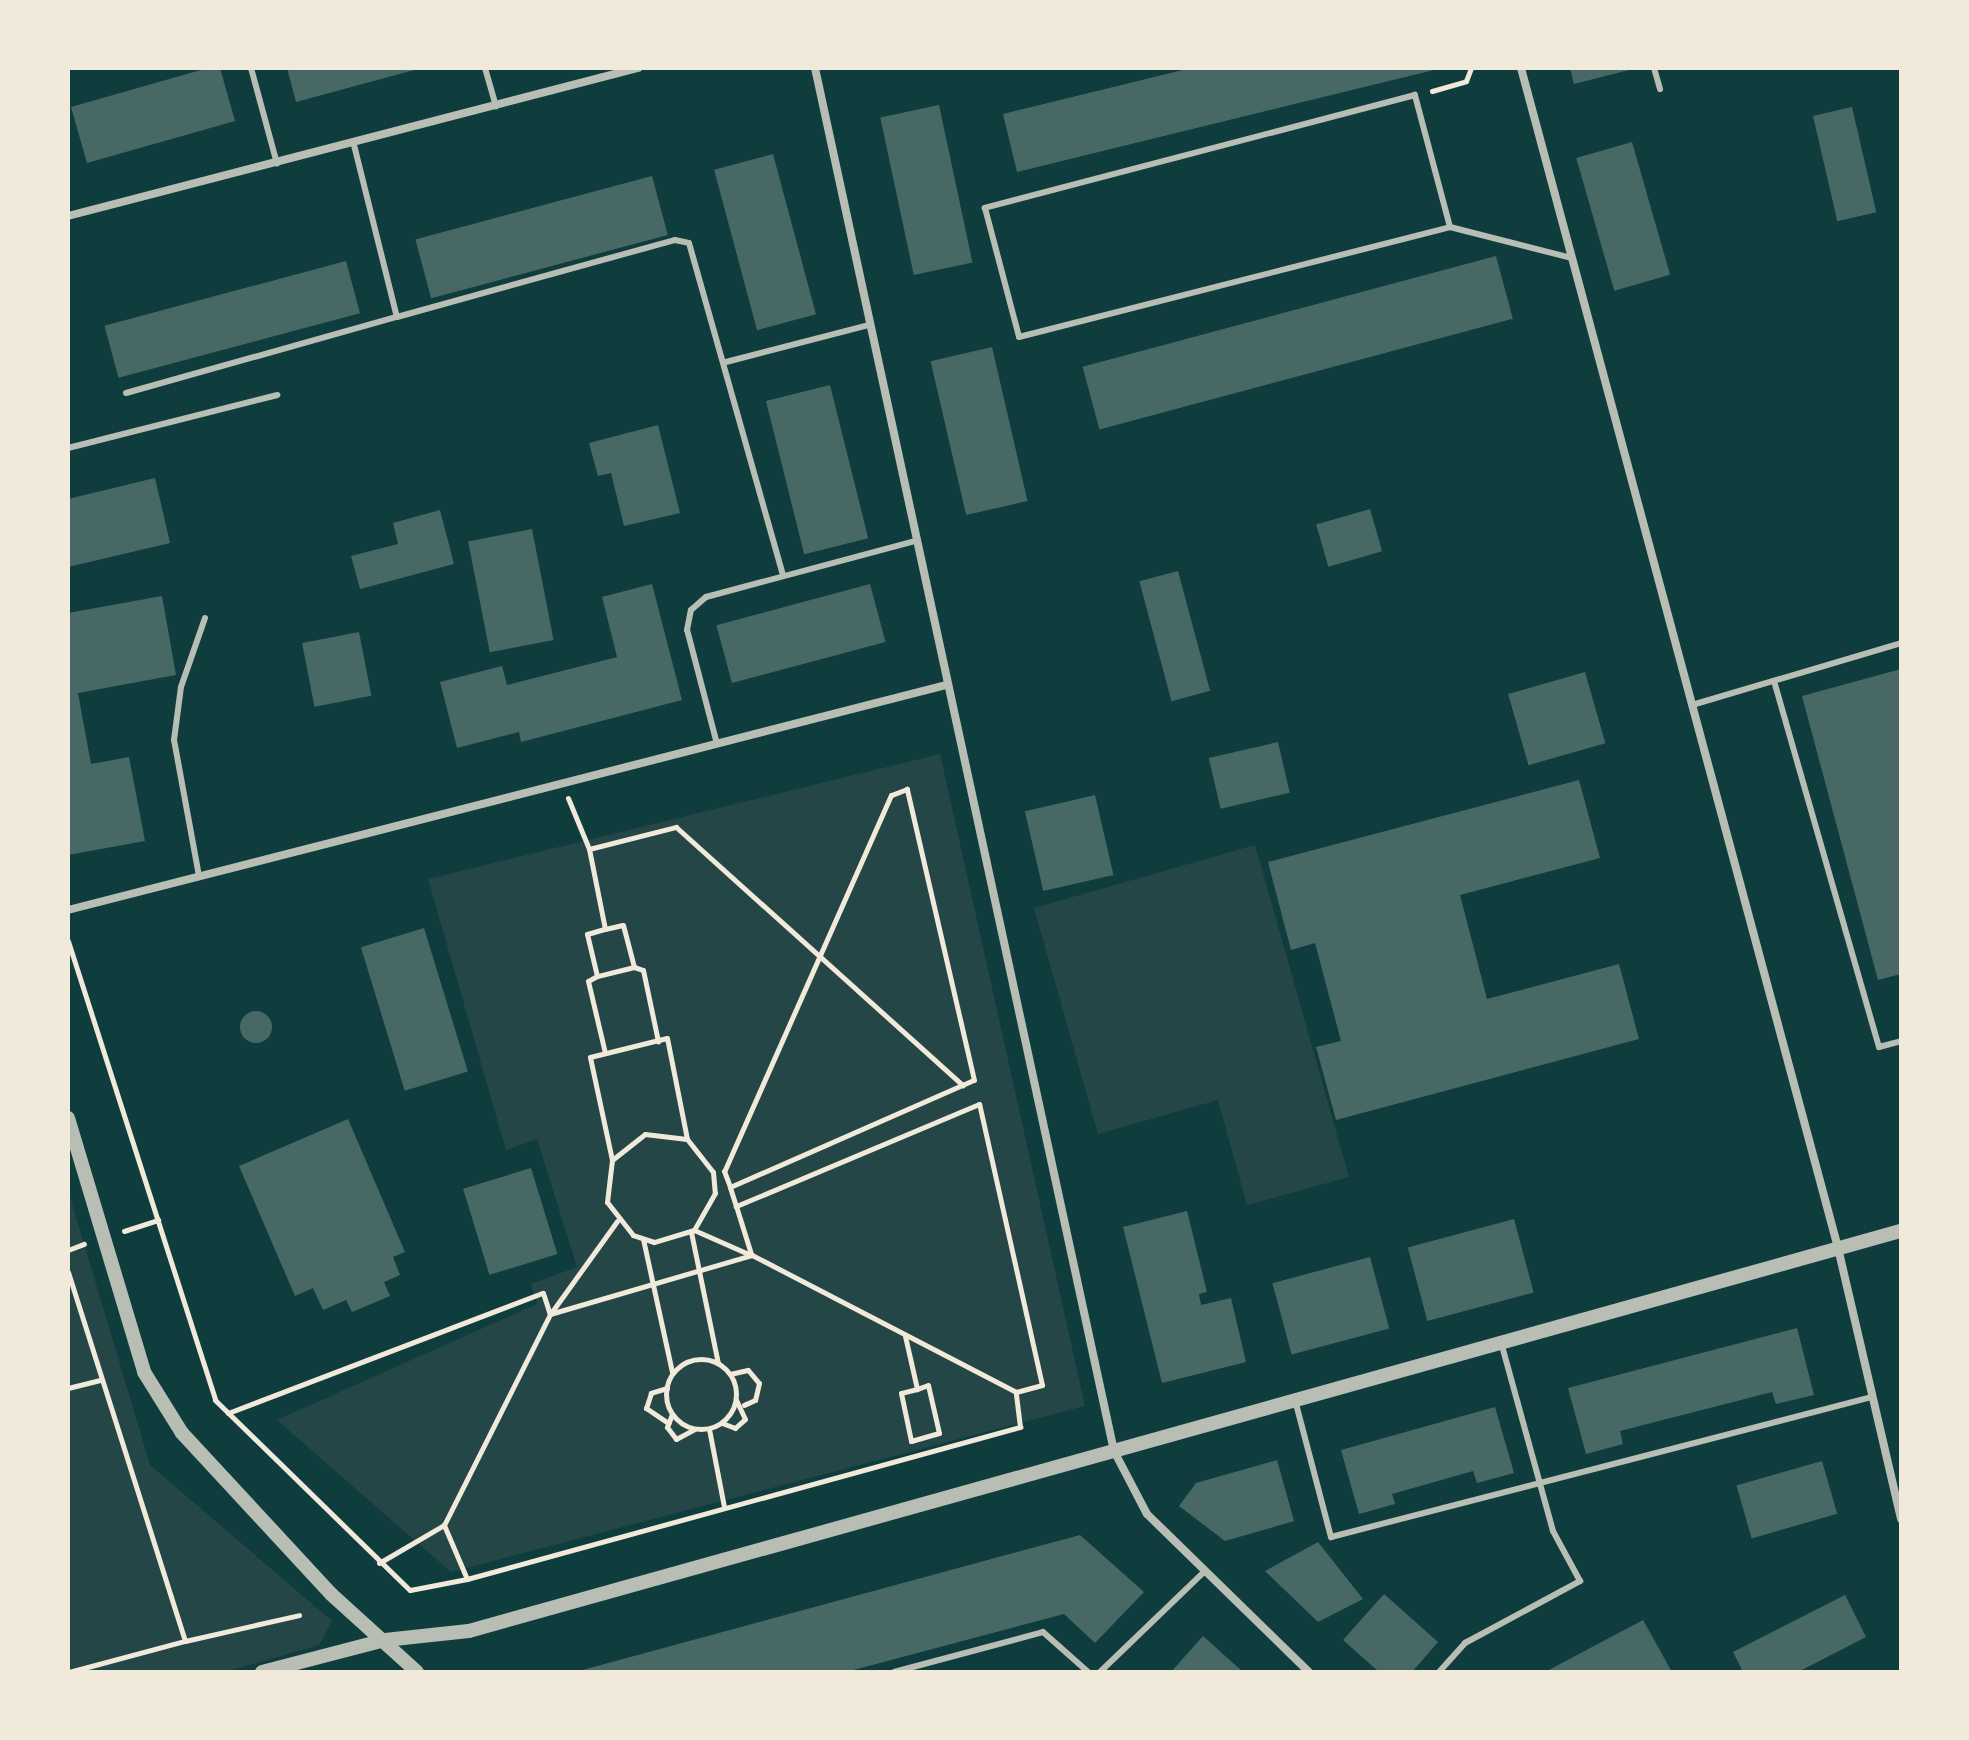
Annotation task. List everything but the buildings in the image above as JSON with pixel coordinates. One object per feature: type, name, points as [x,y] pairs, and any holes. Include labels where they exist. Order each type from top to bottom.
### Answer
[{"type":"street","points":[[68,216],[354,145],[638,68]]},
{"type":"street","points":[[815,68],[1114,1451],[1147,1514],[1309,1672]]},
{"type":"street","points":[[1521,68],[1838,1248],[1901,1519]]},
{"type":"street","points":[[68,910],[946,685]]},
{"type":"street","points":[[68,1118],[144,1372],[182,1433],[331,1594],[417,1672]]},
{"type":"street","points":[[262,1672],[385,1640],[469,1631],[1901,1231]]},
{"type":"lane","points":[[251,68],[277,164]]},
{"type":"lane","points":[[485,68],[496,106]]},
{"type":"lane","points":[[1654,68],[1660,89]]},
{"type":"lane","points":[[1450,227],[1415,95],[985,208],[1019,337],[1450,227],[1572,258]]},
{"type":"lane","points":[[354,145],[397,317]]},
{"type":"lane","points":[[126,393],[675,240],[698,256],[783,576]]},
{"type":"lane","points":[[726,362],[869,325]]},
{"type":"lane","points":[[68,448],[277,395]]},
{"type":"lane","points":[[717,744],[687,630],[691,610],[706,597],[915,541]]},
{"type":"lane","points":[[199,876],[174,740],[181,687],[205,618]]},
{"type":"lane","points":[[1692,705],[1901,643]]},
{"type":"lane","points":[[1774,681],[1879,1047],[1901,1041]]},
{"type":"lane","points":[[1439,1672],[1465,1643],[1580,1581],[1539,1481],[1501,1342]]},
{"type":"lane","points":[[1295,1400],[1331,1537],[1872,1397]]},
{"type":"lane","points":[[1100,1672],[1204,1572]]},
{"type":"lane","points":[[894,1672],[1043,1632],[1088,1672]]},
{"type":"path","points":[[1415,95],[1466,81],[1471,68]]},
{"type":"path","points":[[562,783],[589,849],[605,929]]},
{"type":"path","points":[[730,1187],[974,1080],[907,789],[891,795],[724,1171],[752,1255]]},
{"type":"path","points":[[589,849],[676,827],[963,1085]]},
{"type":"path","points":[[597,976],[587,934],[605,929],[623,925],[634,967]]},
{"type":"path","points":[[68,941],[215,1400],[410,1590],[467,1579],[1020,1427],[1016,1392]]},
{"type":"path","points":[[605,1053],[588,981],[634,967],[643,970],[658,1041]]},
{"type":"path","points":[[667,1038],[687,1139],[713,1172],[715,1193],[692,1231],[675,1240],[643,1239],[617,1221],[607,1202],[612,1160],[590,1057],[605,1053],[667,1038]]},
{"type":"path","points":[[692,1231],[752,1255],[1016,1392],[1042,1385],[979,1104],[736,1206]]},
{"type":"path","points":[[612,1160],[645,1134],[687,1139]]},
{"type":"path","points":[[713,1172],[724,1171]]},
{"type":"path","points":[[379,1563],[444,1525],[550,1314],[617,1221]]},
{"type":"path","points":[[692,1231],[718,1363]]},
{"type":"path","points":[[643,1239],[673,1373]]},
{"type":"path","points":[[550,1314],[752,1255]]},
{"type":"path","points":[[68,1272],[185,1641]]},
{"type":"path","points":[[228,1413],[543,1293],[550,1314]]},
{"type":"path","points":[[905,1335],[917,1389]]},
{"type":"path","points":[[694,1359],[718,1363],[730,1374],[736,1400],[722,1423],[709,1429],[695,1429],[676,1439],[668,1423],[651,1418],[646,1403],[667,1388],[673,1373],[694,1359]]},
{"type":"path","points":[[730,1374],[748,1370],[759,1383],[755,1400],[744,1405]]},
{"type":"path","points":[[68,1388],[100,1380]]},
{"type":"path","points":[[928,1385],[939,1433],[911,1441],[901,1393],[917,1389],[928,1385]]},
{"type":"path","points":[[667,1388],[672,1414],[668,1423]]},
{"type":"path","points":[[736,1400],[744,1405]]},
{"type":"path","points":[[722,1423],[739,1426],[744,1405]]},
{"type":"path","points":[[672,1414],[695,1429]]},
{"type":"path","points":[[709,1429],[724,1507]]},
{"type":"path","points":[[444,1525],[467,1579]]},
{"type":"path","points":[[69,1672],[299,1615]]},
{"type":"shaded area","points":[[940,754],[1085,1406],[451,1572],[277,1420],[537,1304],[531,1284],[577,1267],[537,1139],[506,1150],[428,879]]},
{"type":"shaded area","points":[[1255,845],[1349,1177],[1247,1205],[1218,1100],[1098,1134],[1034,908]]},
{"type":"shaded area","points":[[68,1190],[150,1465],[332,1621],[319,1645],[225,1672],[68,1672]]}]
